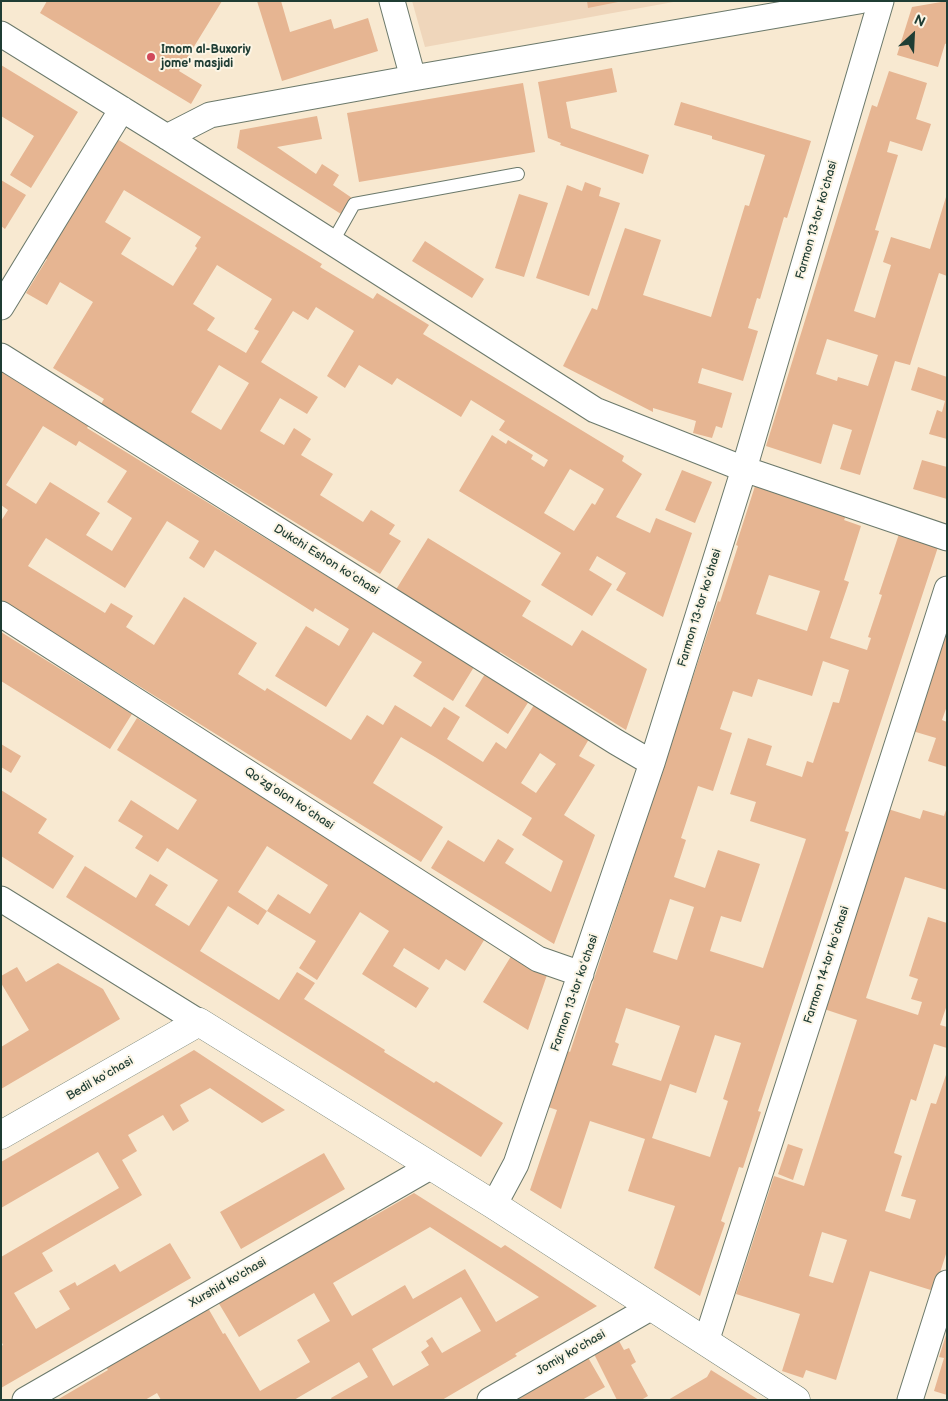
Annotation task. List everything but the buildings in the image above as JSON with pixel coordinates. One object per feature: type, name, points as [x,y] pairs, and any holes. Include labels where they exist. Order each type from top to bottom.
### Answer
[{"type":"street","points":[[392,1],[413,78]]},
{"type":"street","points":[[167,137],[210,115],[858,1]]},
{"type":"street","name":"Farmon 13-tor koʻchasi","points":[[494,1205],[516,1164],[652,763],[744,468],[881,1]]},
{"type":"street","points":[[1,34],[167,137],[595,410],[744,468],[947,538]]},
{"type":"street","points":[[1,307],[122,109]]},
{"type":"street","name":"Dukchi Eshon koʻchasi","points":[[1,356],[607,737],[652,763]]},
{"type":"street","name":"Farmon 14-tor koʻchasi","points":[[706,1342],[947,589]]},
{"type":"street","name":"Qoʻzgʻolon koʻchasi","points":[[1,614],[538,959],[581,974]]},
{"type":"street","points":[[1,899],[494,1205],[796,1400]]},
{"type":"street","name":"Bedil koʻchasi","points":[[1,1135],[199,1022]]},
{"type":"street","name":"Xurshid ko'chasi","points":[[26,1400],[430,1166]]},
{"type":"street","points":[[910,1400],[947,1283]]},
{"type":"street","name":"Jomiy ko'chasi","points":[[490,1400],[652,1307]]},
{"type":"lane","points":[[332,243],[354,204],[518,174]]},
{"type":"shaded area","points":[[412,1],[679,1],[425,47]]},
{"type":"place","name":"Imom al-Buxoriy jome' masjidi","points":[[151,57]]}]
